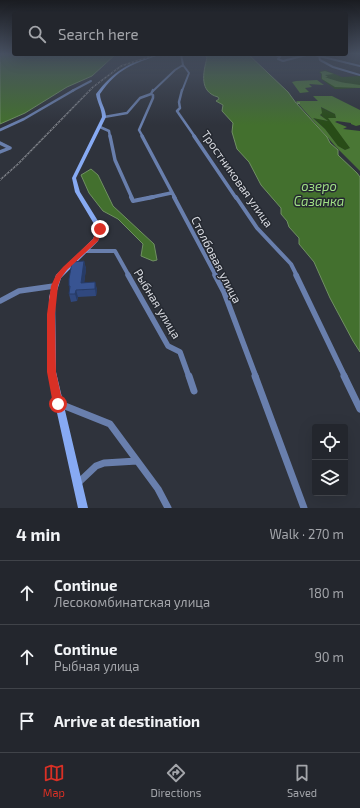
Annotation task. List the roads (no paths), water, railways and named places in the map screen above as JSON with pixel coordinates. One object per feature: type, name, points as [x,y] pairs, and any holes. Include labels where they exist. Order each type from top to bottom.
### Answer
[{"type":"street","points":[[82,508],[52,372],[51,314],[54,286],[58,277],[65,268],[96,240],[100,229],[95,217],[78,194],[75,187],[74,178],[104,117],[105,112],[99,102],[98,94],[111,78]]},
{"type":"street","points":[[104,117],[127,113],[140,98],[151,94],[153,90],[167,78]]},
{"type":"street","name":"Тростниковая улица","points":[[187,78],[178,102],[180,108],[177,111],[196,138],[211,164],[236,196],[257,228],[291,264],[360,410]]},
{"type":"street","points":[[0,130],[36,113],[74,89],[91,81]]},
{"type":"street","name":"Столбовая улица","points":[[151,94],[153,95],[153,98],[139,130],[224,292],[304,508]]},
{"type":"street","points":[[100,127],[109,131],[115,160],[133,201],[171,193]]},
{"type":"street","points":[[0,143],[10,148],[0,152]]},
{"type":"street","name":"Рыбная улица","points":[[85,251],[115,251],[168,346],[180,352],[194,391]]},
{"type":"street","points":[[0,301],[19,291],[54,286]]},
{"type":"street","points":[[58,404],[110,424],[158,489],[168,508]]},
{"type":"street","points":[[77,485],[96,466],[104,463],[137,461]]},
{"type":"water","points":[[0,78],[88,78],[67,87],[25,113],[0,124]]},
{"type":"water","name":"озеро Сазанка","points":[[204,78],[273,78],[288,92],[296,103],[300,103],[297,104],[327,137],[330,143],[338,150],[338,155],[360,177],[360,352],[330,298],[314,262],[299,244],[299,238],[289,227],[287,221],[281,214],[281,208],[261,185],[249,162],[237,149],[232,132],[233,123],[222,111],[223,105],[216,101],[219,99],[218,97],[212,95],[208,91]]},
{"type":"water","points":[[91,169],[98,175],[113,206],[154,244],[157,260],[153,261],[141,256],[143,244],[118,219],[103,211],[89,193],[81,175]]},
{"type":"railway","points":[[0,180],[18,164],[93,87],[105,78]]}]
